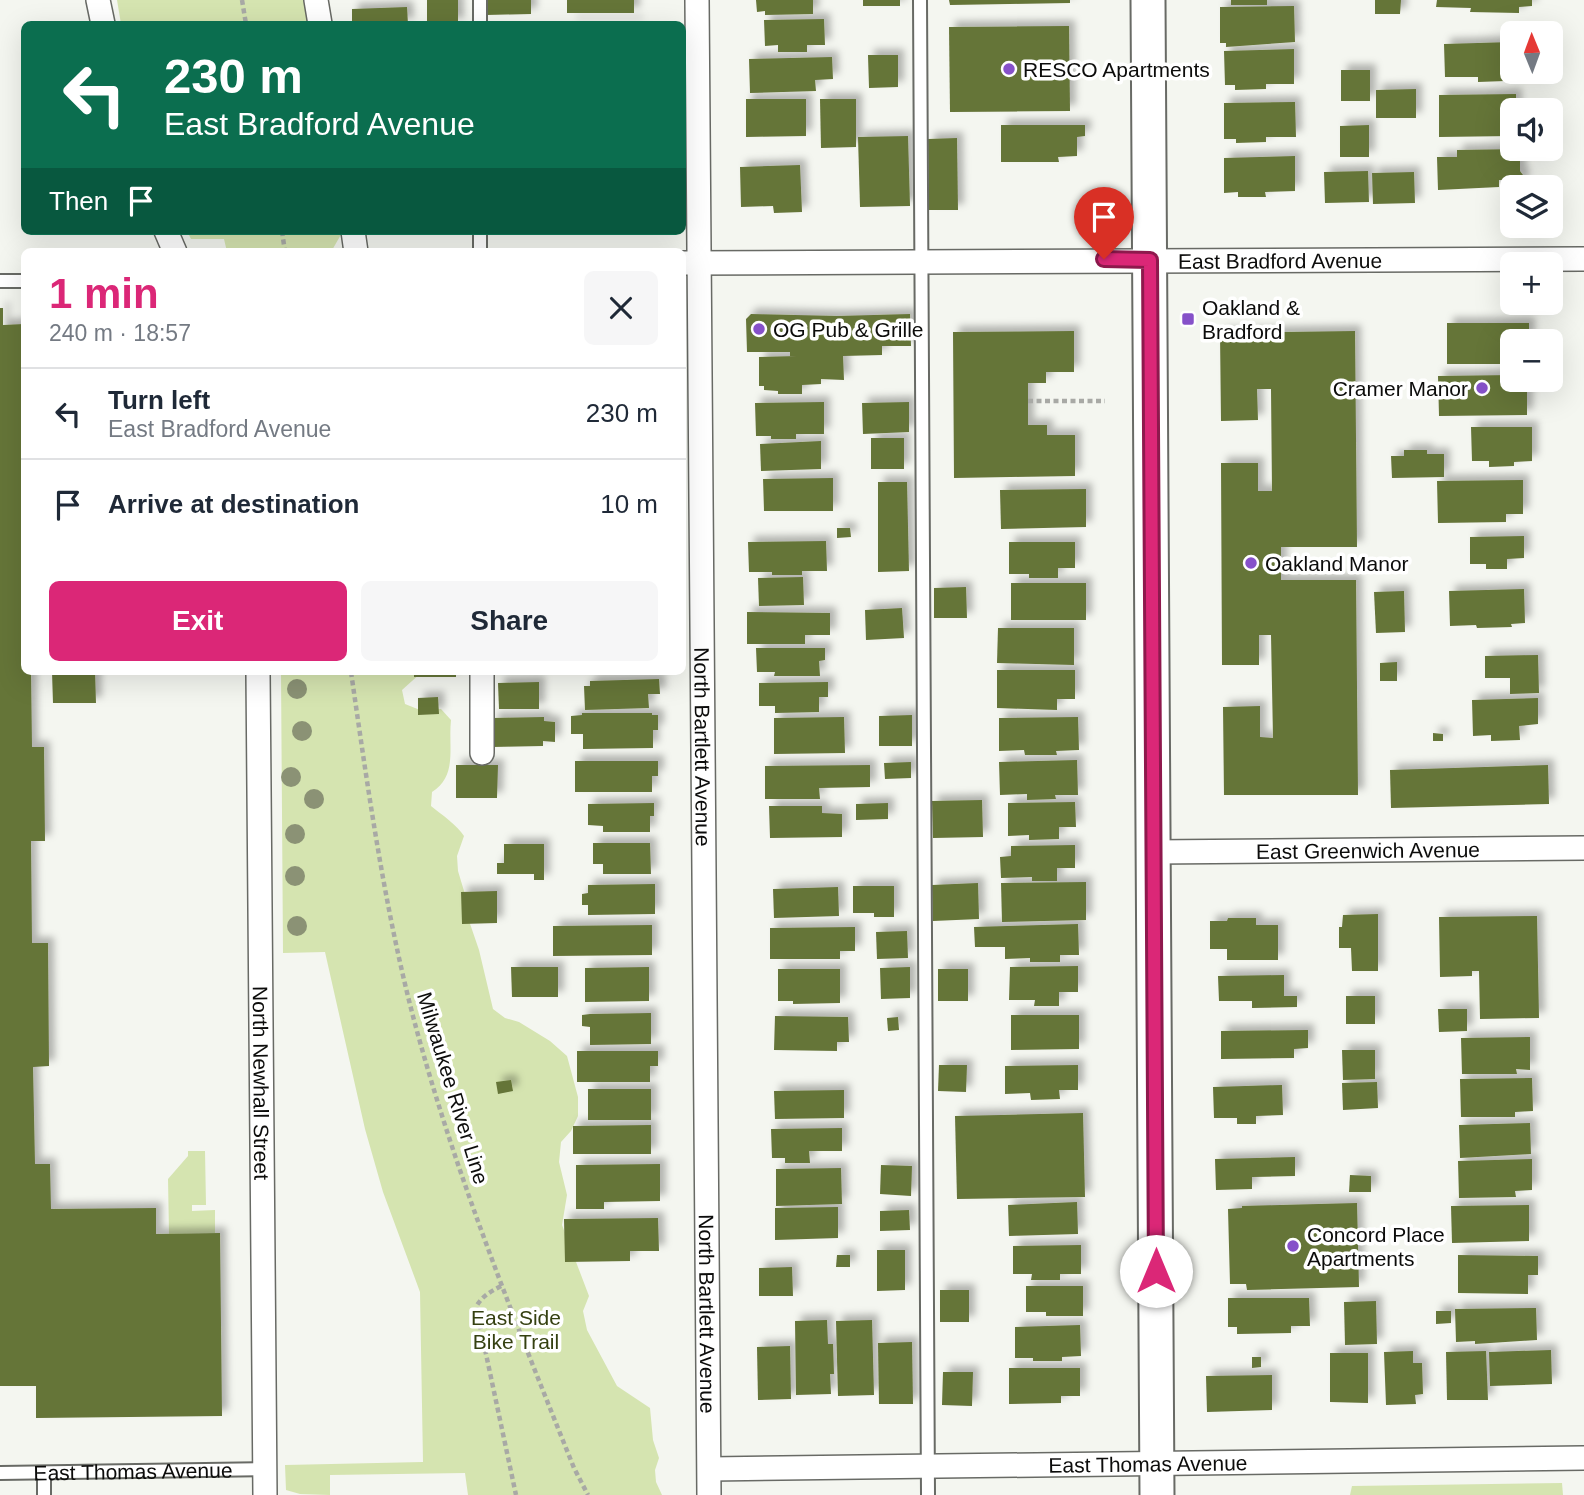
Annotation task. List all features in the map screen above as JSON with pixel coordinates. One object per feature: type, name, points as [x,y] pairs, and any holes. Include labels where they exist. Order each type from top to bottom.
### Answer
[{"type":"main road","points":[[1147,0],[1157,1479]]},
{"type":"street","points":[[98,0],[102,21]]},
{"type":"street","points":[[316,0],[320,21]]},
{"type":"street","name":"North Bartlett Avenue","points":[[698,0],[691,263],[709,1495]]},
{"type":"street","name":"East Bradford Avenue","points":[[691,263],[1584,259]]},
{"type":"street","name":"North Newhall Street","points":[[258,675],[265,1495]]},
{"type":"street","points":[[482,675],[482,753]]},
{"type":"street","name":"East Greenwich Avenue","points":[[1153,852],[1584,848]]},
{"type":"street","name":"East Thomas Avenue","points":[[710,1469],[928,1466],[1157,1479],[1584,1458]]},
{"type":"lane","points":[[480,0],[480,21]]},
{"type":"lane","points":[[920,0],[928,1495]]},
{"type":"lane","points":[[0,282],[21,281]]},
{"type":"lane","name":"East Thomas Avenue","points":[[0,1473],[265,1469]]},
{"type":"lane","points":[[44,1473],[44,1495]]},
{"type":"path","points":[[242,0],[246,21]]},
{"type":"path","points":[[1028,401],[1105,401]]},
{"type":"path","name":"Milwaukee River Line","points":[[351,675],[380,858],[414,1019],[444,1125],[501,1286],[574,1468],[588,1495]]},
{"type":"path","points":[[501,1286],[488,1293],[475,1307],[516,1495]]},
{"type":"green space","points":[[117,0],[308,0],[310,21],[120,21]]},
{"type":"green space","points":[[189,235],[341,235],[333,248],[226,248],[224,239],[191,239]]},
{"type":"green space","name":"East Side Bike Trail","points":[[281,675],[419,675],[402,690],[405,704],[420,710],[441,709],[451,720],[449,769],[446,778],[432,792],[431,806],[454,824],[464,836],[457,856],[458,871],[467,901],[466,912],[479,950],[493,1009],[550,1041],[567,1056],[578,1097],[578,1116],[571,1131],[561,1142],[559,1162],[567,1195],[562,1225],[589,1296],[583,1311],[587,1330],[617,1386],[650,1408],[653,1440],[659,1458],[655,1470],[656,1482],[662,1495],[468,1495],[465,1473],[330,1475],[330,1495],[300,1494],[286,1490],[285,1465],[423,1462],[420,1292],[383,1192],[365,1129],[325,952],[283,953]]},
{"type":"green space","points":[[188,1151],[205,1151],[206,1205],[192,1205],[192,1211],[215,1210],[215,1233],[169,1234],[168,1179],[188,1156]]},
{"type":"green space","points":[[1562,1483],[1563,1495],[1350,1495],[1352,1486]]},
{"type":"building","points":[[427,0],[458,0],[458,21],[427,21]]},
{"type":"building","points":[[486,0],[531,0],[531,14],[486,15]]},
{"type":"building","points":[[567,0],[634,0],[634,13],[567,13]]},
{"type":"building","points":[[756,0],[813,0],[813,14],[765,15],[765,11],[757,12]]},
{"type":"building","points":[[863,0],[900,0],[900,6],[863,6]]},
{"type":"building","points":[[949,0],[1070,0],[1070,3],[950,5]]},
{"type":"building","points":[[1231,0],[1267,0],[1267,5],[1231,5]]},
{"type":"building","points":[[1375,0],[1401,0],[1400,14],[1375,14]]},
{"type":"building","points":[[1437,0],[1532,0],[1532,6],[1519,7],[1519,13],[1470,12],[1471,8],[1436,7]]},
{"type":"building","points":[[1294,6],[1295,42],[1226,47],[1226,43],[1220,43],[1220,7]]},
{"type":"building","points":[[407,7],[408,21],[352,21],[352,9]]},
{"type":"building","points":[[824,19],[825,45],[807,45],[807,52],[778,52],[778,45],[765,46],[764,20]]},
{"type":"building","name":"RESCO Apartments","points":[[1069,26],[1070,111],[950,112],[949,27]]},
{"type":"building","points":[[1500,42],[1500,81],[1478,82],[1478,77],[1445,77],[1444,44]]},
{"type":"building","points":[[1294,49],[1294,84],[1266,84],[1266,89],[1235,90],[1235,85],[1225,85],[1224,51]]},
{"type":"building","points":[[868,55],[898,55],[898,87],[869,88]]},
{"type":"building","points":[[832,57],[833,79],[815,80],[816,91],[750,93],[749,59]]},
{"type":"building","points":[[1341,70],[1370,70],[1370,101],[1341,101]]},
{"type":"building","points":[[1416,89],[1416,118],[1376,118],[1376,90]]},
{"type":"building","points":[[1516,94],[1516,98],[1500,98],[1500,136],[1439,137],[1439,95]]},
{"type":"building","points":[[746,99],[806,99],[806,136],[746,137]]},
{"type":"building","points":[[820,99],[856,99],[856,147],[821,148]]},
{"type":"building","points":[[1295,102],[1296,137],[1266,137],[1266,142],[1236,143],[1236,139],[1224,139],[1224,103]]},
{"type":"building","points":[[1001,125],[1085,125],[1085,136],[1077,137],[1077,156],[1058,157],[1059,162],[1001,162]]},
{"type":"building","points":[[1369,125],[1369,157],[1340,157],[1340,126]]},
{"type":"building","points":[[908,136],[910,206],[860,207],[858,137]]},
{"type":"building","points":[[957,138],[958,210],[929,210],[928,139]]},
{"type":"building","points":[[1500,149],[1500,161],[1520,161],[1523,175],[1500,175],[1499,187],[1438,190],[1437,157],[1457,157],[1457,150]]},
{"type":"building","points":[[1295,156],[1295,191],[1265,192],[1266,197],[1238,197],[1238,192],[1224,193],[1224,158]]},
{"type":"building","points":[[800,165],[802,212],[774,213],[773,206],[741,207],[740,167]]},
{"type":"building","points":[[1368,171],[1369,202],[1325,203],[1324,172]]},
{"type":"building","points":[[1414,172],[1415,203],[1373,204],[1372,173]]},
{"type":"building","points":[[0,308],[3,308],[3,325],[21,324],[21,675],[31,675],[32,747],[44,747],[45,841],[31,841],[32,943],[48,943],[49,1066],[33,1067],[35,1164],[50,1164],[51,1209],[156,1208],[156,1234],[220,1233],[222,1416],[36,1418],[36,1386],[0,1386]]},
{"type":"building","points":[[751,314],[910,314],[911,346],[882,346],[882,355],[843,356],[844,380],[821,379],[821,384],[802,385],[802,394],[778,394],[778,391],[764,390],[764,386],[759,386],[759,357],[797,356],[790,356],[790,352],[747,352],[746,319]]},
{"type":"building","points":[[1447,323],[1529,323],[1529,329],[1500,329],[1500,364],[1447,364]]},
{"type":"building","points":[[1074,331],[1074,372],[1046,372],[1046,383],[1028,383],[1028,425],[1047,425],[1047,435],[1075,435],[1075,476],[954,478],[953,332]]},
{"type":"building","name":"Oakland Manor","points":[[1355,331],[1357,547],[1281,547],[1281,580],[1356,580],[1358,795],[1224,795],[1223,707],[1260,706],[1260,737],[1273,738],[1271,635],[1259,635],[1259,665],[1222,665],[1221,463],[1258,463],[1258,491],[1272,491],[1271,389],[1257,389],[1258,420],[1221,421],[1220,333]]},
{"type":"building","name":"Cramer Manor","points":[[1500,375],[1500,392],[1527,392],[1527,415],[1439,416],[1438,376]]},
{"type":"building","points":[[824,402],[824,434],[796,434],[796,439],[756,436],[755,403]]},
{"type":"building","points":[[909,402],[909,432],[863,434],[862,403]]},
{"type":"building","points":[[1471,427],[1532,427],[1532,461],[1514,462],[1514,466],[1489,467],[1489,461],[1472,461]]},
{"type":"building","points":[[871,438],[904,438],[904,469],[871,469]]},
{"type":"building","points":[[821,441],[821,469],[761,471],[760,444]]},
{"type":"building","points":[[1404,450],[1427,450],[1427,454],[1444,454],[1444,477],[1392,478],[1391,456],[1404,456]]},
{"type":"building","points":[[833,478],[833,511],[764,511],[763,479]]},
{"type":"building","points":[[1523,480],[1523,514],[1506,514],[1506,522],[1438,523],[1437,481]]},
{"type":"building","points":[[878,482],[907,482],[909,571],[878,572]]},
{"type":"building","points":[[1086,489],[1086,527],[1001,529],[1000,490]]},
{"type":"building","points":[[837,528],[850,528],[851,537],[837,538]]},
{"type":"building","points":[[1524,536],[1524,558],[1507,559],[1507,569],[1486,569],[1486,564],[1470,564],[1470,537]]},
{"type":"building","points":[[826,541],[827,571],[802,571],[802,575],[749,572],[748,542]]},
{"type":"building","points":[[1009,542],[1075,542],[1075,568],[1058,568],[1058,578],[1029,578],[1029,574],[1009,574]]},
{"type":"building","points":[[803,577],[804,605],[759,606],[758,578]]},
{"type":"building","points":[[1011,583],[1086,583],[1086,620],[1011,620]]},
{"type":"building","points":[[966,587],[967,618],[934,618],[934,588]]},
{"type":"building","points":[[1524,589],[1525,623],[1511,624],[1512,627],[1450,626],[1449,591]]},
{"type":"building","points":[[1404,591],[1405,632],[1376,633],[1374,592]]},
{"type":"building","points":[[902,608],[904,638],[866,640],[865,610]]},
{"type":"building","points":[[747,612],[830,613],[830,635],[805,635],[805,644],[747,644]]},
{"type":"building","points":[[998,628],[1074,628],[1074,665],[997,663]]},
{"type":"building","points":[[756,648],[825,648],[825,660],[819,661],[820,676],[774,676],[775,672],[757,672]]},
{"type":"building","points":[[1538,655],[1539,693],[1510,694],[1510,678],[1485,678],[1485,656]]},
{"type":"building","points":[[1397,662],[1397,681],[1380,681],[1380,663]]},
{"type":"building","points":[[997,670],[1075,670],[1075,699],[1057,699],[1057,710],[997,708]]},
{"type":"building","points":[[52,675],[95,675],[96,703],[53,703]]},
{"type":"building","points":[[414,675],[456,675],[456,677]]},
{"type":"building","points":[[659,679],[660,694],[648,694],[649,708],[585,710],[584,686],[590,686],[590,681]]},
{"type":"building","points":[[539,682],[539,709],[499,709],[498,683]]},
{"type":"building","points":[[828,682],[828,697],[819,697],[819,712],[775,713],[775,706],[759,706],[759,683]]},
{"type":"building","points":[[438,697],[439,714],[418,715],[418,698]]},
{"type":"building","points":[[1538,698],[1538,724],[1519,726],[1520,740],[1491,741],[1491,735],[1473,736],[1472,700]]},
{"type":"building","points":[[582,713],[658,715],[658,730],[653,730],[653,748],[583,749],[583,734],[571,734],[571,716]]},
{"type":"building","points":[[912,715],[912,746],[879,746],[879,716]]},
{"type":"building","points":[[544,717],[544,721],[555,722],[555,742],[543,741],[543,746],[492,747],[492,718]]},
{"type":"building","points":[[844,717],[845,753],[774,754],[774,718]]},
{"type":"building","points":[[1078,717],[1079,750],[1056,751],[1057,755],[1025,755],[1024,750],[999,751],[999,718]]},
{"type":"building","points":[[1433,733],[1443,734],[1443,741],[1433,741]]},
{"type":"building","points":[[1077,760],[1078,795],[1055,795],[1056,799],[1027,800],[1027,794],[1000,795],[999,762]]},
{"type":"building","points":[[575,761],[658,761],[658,776],[652,776],[652,792],[575,792]]},
{"type":"building","points":[[911,762],[911,778],[885,779],[884,763]]},
{"type":"building","points":[[456,765],[498,765],[497,798],[456,798]]},
{"type":"building","points":[[870,765],[870,787],[819,788],[820,799],[765,799],[765,766]]},
{"type":"building","points":[[1548,765],[1549,804],[1391,808],[1390,770]]},
{"type":"building","points":[[982,800],[983,837],[933,838],[932,801]]},
{"type":"building","points":[[1075,802],[1076,827],[1059,827],[1059,839],[1029,840],[1029,835],[1008,836],[1008,803]]},
{"type":"building","points":[[654,803],[654,816],[650,816],[650,832],[603,832],[603,826],[588,825],[588,804]]},
{"type":"building","points":[[888,803],[888,819],[856,820],[856,804]]},
{"type":"building","points":[[769,806],[822,806],[822,813],[842,814],[842,837],[770,838]]},
{"type":"building","points":[[593,843],[650,843],[651,874],[603,874],[603,864],[593,864]]},
{"type":"building","points":[[504,844],[544,844],[544,880],[534,880],[534,874],[497,874],[497,863],[504,863]]},
{"type":"building","points":[[1075,845],[1075,868],[1057,868],[1057,881],[1032,881],[1032,877],[1001,878],[1000,857],[1011,856],[1011,846]]},
{"type":"building","points":[[1086,882],[1086,920],[1002,922],[1001,883]]},
{"type":"building","points":[[978,883],[979,919],[933,921],[932,885]]},
{"type":"building","points":[[655,884],[655,914],[588,915],[588,905],[582,905],[582,894],[588,893],[588,885]]},
{"type":"building","points":[[853,886],[894,886],[894,917],[853,913]]},
{"type":"building","points":[[838,887],[839,916],[774,918],[773,889]]},
{"type":"building","points":[[497,891],[497,923],[462,924],[461,892]]},
{"type":"building","points":[[1378,914],[1378,971],[1352,971],[1351,948],[1339,948],[1339,927],[1342,927],[1343,915]]},
{"type":"building","points":[[1537,916],[1539,1018],[1480,1019],[1479,971],[1472,971],[1472,976],[1440,977],[1439,917]]},
{"type":"building","points":[[1228,918],[1256,918],[1256,925],[1278,925],[1278,960],[1227,960],[1227,949],[1210,949],[1210,921],[1227,921]]},
{"type":"building","points":[[1078,924],[1079,955],[1060,955],[1060,962],[1030,962],[1030,958],[1005,959],[1005,947],[975,947],[974,927]]},
{"type":"building","points":[[652,925],[652,955],[553,956],[553,926]]},
{"type":"building","points":[[855,927],[855,951],[840,951],[840,959],[770,959],[770,928]]},
{"type":"building","points":[[907,931],[908,958],[877,959],[876,932]]},
{"type":"building","points":[[1078,966],[1078,992],[1059,992],[1059,1006],[1034,1006],[1035,1000],[1009,1000],[1010,967]]},
{"type":"building","points":[[511,967],[558,967],[558,997],[512,997]]},
{"type":"building","points":[[649,967],[649,1001],[585,1002],[585,968]]},
{"type":"building","points":[[910,967],[910,998],[881,999],[880,968]]},
{"type":"building","points":[[778,969],[840,969],[840,1003],[793,1004],[793,1001],[778,1001]]},
{"type":"building","points":[[938,969],[968,969],[968,1001],[938,1001]]},
{"type":"building","points":[[1284,975],[1284,996],[1297,996],[1297,1007],[1252,1008],[1252,1001],[1219,1001],[1218,976]]},
{"type":"building","points":[[1346,996],[1375,996],[1375,1024],[1346,1024]]},
{"type":"building","points":[[1438,1009],[1467,1009],[1467,1031],[1439,1032]]},
{"type":"building","points":[[651,1013],[651,1044],[590,1045],[590,1027],[582,1026],[582,1015]]},
{"type":"building","points":[[1011,1015],[1079,1015],[1079,1049],[1011,1050]]},
{"type":"building","points":[[775,1016],[848,1017],[849,1042],[837,1042],[837,1051],[774,1050]]},
{"type":"building","points":[[898,1017],[899,1030],[888,1031],[887,1018]]},
{"type":"building","points":[[1308,1030],[1308,1048],[1294,1049],[1294,1058],[1221,1059],[1221,1031]]},
{"type":"building","points":[[1530,1037],[1530,1070],[1516,1069],[1517,1074],[1462,1074],[1461,1038]]},
{"type":"building","points":[[1342,1050],[1375,1050],[1375,1079],[1343,1080]]},
{"type":"building","points":[[577,1051],[658,1051],[658,1066],[650,1066],[650,1082],[577,1082]]},
{"type":"building","points":[[939,1065],[967,1065],[966,1092],[938,1091]]},
{"type":"building","points":[[1078,1065],[1078,1090],[1059,1090],[1060,1099],[1031,1100],[1030,1093],[1005,1094],[1005,1066]]},
{"type":"building","points":[[1532,1078],[1533,1111],[1515,1112],[1515,1117],[1461,1117],[1460,1079]]},
{"type":"building","points":[[511,1080],[513,1091],[498,1094],[496,1082]]},
{"type":"building","points":[[1377,1082],[1378,1108],[1343,1110],[1342,1083]]},
{"type":"building","points":[[1282,1085],[1283,1115],[1256,1116],[1256,1124],[1237,1124],[1237,1118],[1214,1118],[1213,1087]]},
{"type":"building","points":[[588,1089],[651,1089],[651,1120],[588,1120]]},
{"type":"building","points":[[844,1090],[844,1118],[775,1119],[774,1091]]},
{"type":"building","points":[[1083,1113],[1085,1197],[957,1199],[955,1116]]},
{"type":"building","points":[[1530,1123],[1531,1154],[1460,1158],[1459,1125]]},
{"type":"building","points":[[651,1125],[651,1154],[573,1154],[573,1126]]},
{"type":"building","points":[[842,1128],[842,1151],[809,1151],[810,1163],[785,1163],[785,1158],[772,1158],[771,1129]]},
{"type":"building","points":[[1295,1157],[1295,1176],[1252,1177],[1252,1189],[1216,1190],[1215,1159]]},
{"type":"building","points":[[1532,1159],[1532,1190],[1515,1191],[1516,1197],[1459,1198],[1458,1161]]},
{"type":"building","points":[[660,1164],[660,1201],[604,1202],[604,1209],[576,1209],[576,1165]]},
{"type":"building","points":[[881,1165],[912,1166],[911,1196],[880,1194]]},
{"type":"building","points":[[841,1168],[842,1204],[776,1206],[776,1169]]},
{"type":"building","points":[[1350,1175],[1371,1176],[1371,1192],[1349,1192]]},
{"type":"building","points":[[1077,1202],[1078,1234],[1009,1236],[1008,1205]]},
{"type":"building","name":"Concord Place Apartments","points":[[1357,1203],[1359,1287],[1247,1290],[1246,1284],[1230,1284],[1228,1209],[1242,1206]]},
{"type":"building","points":[[1529,1205],[1529,1241],[1452,1243],[1451,1206]]},
{"type":"building","points":[[838,1207],[838,1238],[775,1240],[775,1208]]},
{"type":"building","points":[[909,1210],[910,1230],[880,1231],[880,1211]]},
{"type":"building","points":[[658,1218],[659,1251],[630,1251],[630,1261],[565,1262],[564,1219]]},
{"type":"building","points":[[1081,1245],[1081,1274],[1060,1274],[1060,1280],[1031,1280],[1032,1274],[1013,1274],[1013,1246]]},
{"type":"building","points":[[877,1250],[905,1250],[905,1290],[877,1291]]},
{"type":"building","points":[[837,1255],[850,1255],[850,1267],[836,1267]]},
{"type":"building","points":[[1458,1255],[1538,1256],[1538,1275],[1528,1275],[1528,1294],[1458,1293]]},
{"type":"building","points":[[792,1267],[793,1296],[759,1296],[759,1268]]},
{"type":"building","points":[[1026,1286],[1083,1286],[1083,1316],[1046,1316],[1046,1312],[1026,1312]]},
{"type":"building","points":[[940,1290],[969,1290],[969,1322],[940,1322]]},
{"type":"building","points":[[1228,1298],[1309,1298],[1310,1326],[1291,1326],[1291,1333],[1237,1334],[1237,1327],[1228,1327]]},
{"type":"building","points":[[1376,1301],[1377,1344],[1345,1345],[1344,1302]]},
{"type":"building","points":[[1536,1308],[1537,1340],[1475,1344],[1475,1341],[1456,1342],[1455,1309]]},
{"type":"building","points":[[1436,1311],[1451,1311],[1451,1323],[1436,1324]]},
{"type":"building","points":[[827,1320],[828,1344],[833,1344],[834,1374],[830,1374],[831,1394],[796,1395],[795,1321]]},
{"type":"building","points":[[872,1320],[874,1395],[838,1396],[836,1321]]},
{"type":"building","points":[[1080,1325],[1081,1356],[1062,1357],[1062,1361],[1015,1358],[1015,1327]]},
{"type":"building","points":[[912,1342],[913,1404],[879,1404],[878,1343]]},
{"type":"building","points":[[790,1346],[791,1399],[758,1400],[757,1347]]},
{"type":"building","points":[[1551,1350],[1552,1384],[1490,1386],[1489,1352]]},
{"type":"building","points":[[1413,1351],[1413,1363],[1422,1363],[1423,1394],[1415,1395],[1416,1404],[1386,1405],[1384,1352]]},
{"type":"building","points":[[1486,1351],[1488,1400],[1447,1400],[1446,1352]]},
{"type":"building","points":[[1330,1353],[1368,1353],[1368,1403],[1330,1402]]},
{"type":"building","points":[[1252,1357],[1261,1357],[1261,1367],[1252,1368]]},
{"type":"building","points":[[1009,1368],[1080,1368],[1080,1396],[1061,1396],[1061,1403],[1009,1404]]},
{"type":"building","points":[[943,1372],[973,1372],[972,1406],[942,1405]]},
{"type":"building","points":[[1272,1375],[1272,1410],[1207,1412],[1206,1376]]},
{"type":"place","name":"RESCO Apartments","points":[[1009,69]]},
{"type":"place","name":"Oakland & Bradford","points":[[1188,319]]},
{"type":"place","name":"OG Pub & Grille","points":[[759,329]]},
{"type":"place","name":"Cramer Manor","points":[[1482,388]]},
{"type":"place","name":"Oakland Manor","points":[[1251,563]]},
{"type":"place","name":"Concord Place Apartments","points":[[1293,1246]]},
{"type":"route","points":[[1104,259],[1150,260],[1156,1271]]}]
